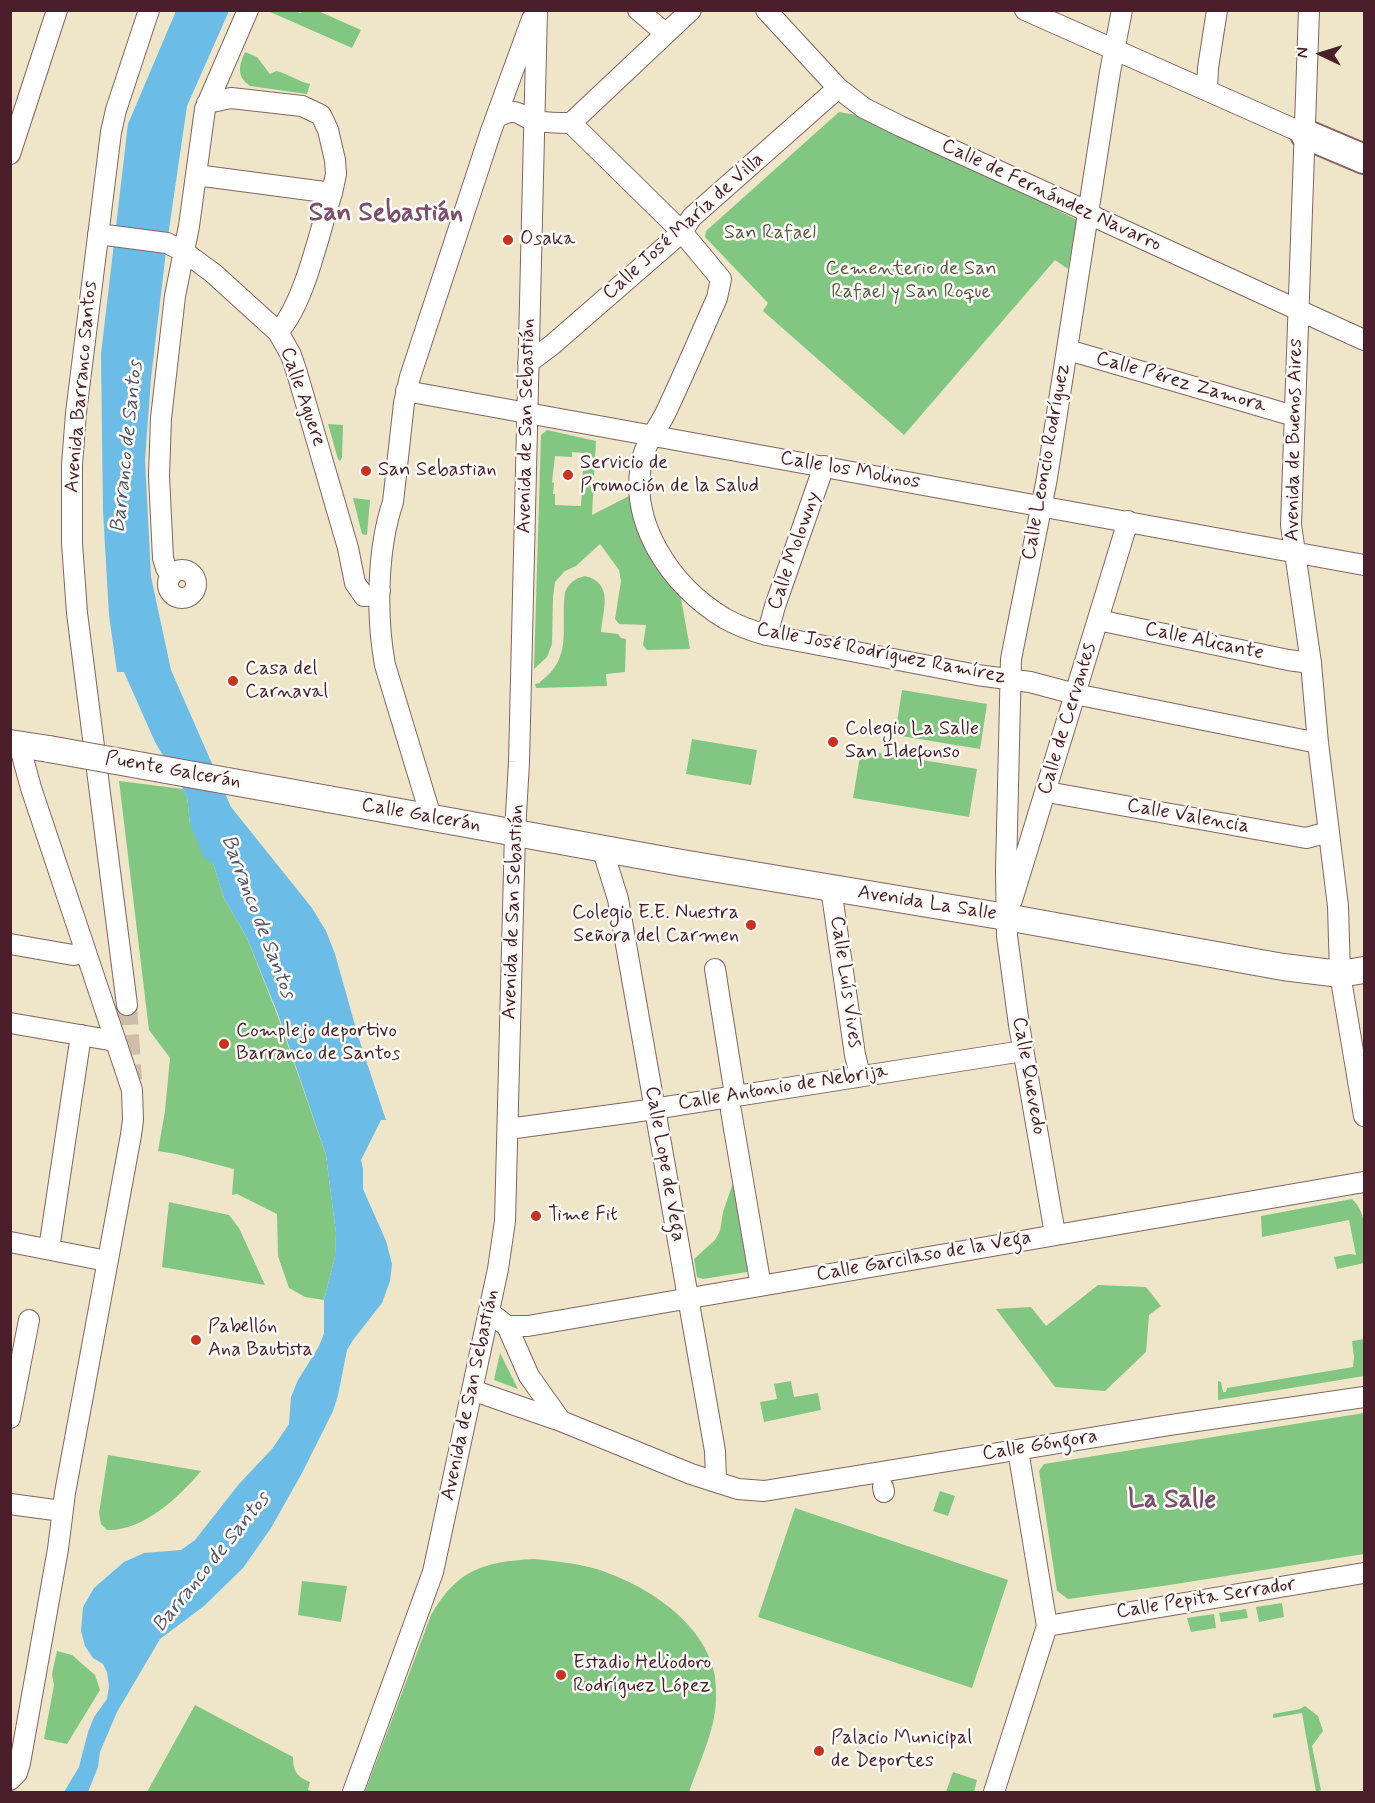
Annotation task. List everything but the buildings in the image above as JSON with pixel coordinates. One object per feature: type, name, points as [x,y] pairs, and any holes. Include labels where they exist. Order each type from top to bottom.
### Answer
[{"type":"highway","points":[[1305,134],[1365,159]]},
{"type":"main road","name":"Puente Galcerán","points":[[15,744],[328,799]]},
{"type":"main road","name":"Calle Galcerán","points":[[328,799],[515,832]]},
{"type":"main road","name":"Avenida La Salle","points":[[515,832],[1283,967],[1356,975],[1365,989]]},
{"type":"street","points":[[10,154],[57,10]]},
{"type":"street","name":"Avenida Barranco Santos","points":[[127,1005],[77,613],[72,543],[72,465],[75,413],[113,120],[149,10]]},
{"type":"street","points":[[171,576],[163,558],[159,476],[161,418],[175,296],[207,103],[248,10]]},
{"type":"street","points":[[431,817],[385,665],[380,634],[383,545],[395,491],[406,391],[497,117],[536,10]]},
{"type":"street","name":"Avenida de San Sebastián","points":[[353,1792],[431,1579],[489,1312],[504,1228],[519,762],[536,10]]},
{"type":"street","points":[[638,10],[665,33]]},
{"type":"street","points":[[571,123],[692,10]]},
{"type":"street","name":"Calle de Fernández Navarro","points":[[766,10],[838,88],[864,108],[1365,340]]},
{"type":"street","points":[[1025,10],[1305,134],[1331,156],[1365,171]]},
{"type":"street","name":"Calle Leoncio Rodríguez","points":[[1006,917],[1012,650],[1041,506],[1068,350],[1122,10]]},
{"type":"street","points":[[1207,90],[1216,10]]},
{"type":"street","name":"Avenida de Buenos Aires","points":[[1309,10],[1291,525],[1311,663],[1318,743],[1338,906],[1356,975],[1365,1116]]},
{"type":"street","name":"Calle José María de Villa","points":[[528,363],[552,345],[682,232],[692,217],[838,88]]},
{"type":"street","points":[[207,103],[231,98],[302,106],[321,115],[328,130],[336,174],[332,193],[296,306],[286,324],[278,332]]},
{"type":"street","points":[[497,117],[510,112],[521,113],[534,121],[571,123],[682,232]]},
{"type":"street","points":[[1305,134],[1336,135],[1365,148]]},
{"type":"street","points":[[196,175],[332,193]]},
{"type":"street","name":"Calle José Rodríguez Ramírez","points":[[682,232],[721,279],[717,298],[666,413],[643,456],[640,497],[650,534],[666,564],[695,596],[735,624],[767,635],[977,675],[1011,679],[1318,743]]},
{"type":"street","name":"Calle Aguere","points":[[98,234],[167,243],[183,251],[213,273],[278,332],[291,355],[348,548],[381,583]]},
{"type":"street","name":"Calle Pérez Zamora","points":[[1068,350],[1294,416]]},
{"type":"street","name":"Calle los Molinos","points":[[406,391],[1365,565]]},
{"type":"street","name":"Calle Molowny","points":[[767,635],[824,466]]},
{"type":"street","name":"Calle de Cervantes","points":[[1006,917],[1047,792],[1128,521]]},
{"type":"street","name":"Calle Alicante","points":[[1098,620],[1311,663]]},
{"type":"street","points":[[10,1780],[17,1773],[20,1763],[60,1540],[62,1511],[133,1120],[132,1090],[15,744]]},
{"type":"street","name":"Calle Valencia","points":[[1047,792],[1306,838],[1329,832]]},
{"type":"street","name":"Calle Lope de Vega","points":[[602,848],[618,899],[715,1451],[716,1482]]},
{"type":"street","name":"Calle Luís Vives","points":[[831,888],[855,1055],[861,1075]]},
{"type":"street","name":"Calle Quevedo","points":[[1006,917],[1009,959],[1023,1051],[1055,1234]]},
{"type":"street","points":[[10,944],[73,955],[85,952]]},
{"type":"street","points":[[715,969],[759,1275]]},
{"type":"street","points":[[10,1023],[115,1041]]},
{"type":"street","points":[[49,1250],[81,1035]]},
{"type":"street","name":"Calle Antonio de Nebrija","points":[[508,1129],[654,1109],[733,1103],[861,1075],[1023,1051]]},
{"type":"street","name":"Calle Garcilaso de la Vega","points":[[507,1326],[528,1326],[1365,1182]]},
{"type":"street","points":[[10,1242],[107,1261]]},
{"type":"street","points":[[489,1312],[507,1326],[529,1376],[561,1421]]},
{"type":"street","points":[[10,1418],[29,1320]]},
{"type":"street","name":"Calle Góngora","points":[[472,1390],[561,1421],[716,1482],[751,1491],[764,1491],[1170,1425],[1365,1397]]},
{"type":"street","points":[[994,1792],[1047,1626],[1018,1449]]},
{"type":"street","points":[[10,1504],[62,1511]]},
{"type":"street","name":"Calle Pepita Serrador","points":[[1047,1626],[1365,1574]]},
{"type":"green space","points":[[268,11],[301,13],[302,11],[318,11],[361,30],[352,48]]},
{"type":"green space","points":[[245,52],[257,57],[270,74],[276,71],[310,84],[307,94],[250,86],[242,78],[240,71]]},
{"type":"green space","name":"Cementerio de San Rafael y San Roque","points":[[839,112],[874,118],[1077,220],[1068,269],[1055,260],[904,435],[763,311],[768,303],[705,237],[706,231]]},
{"type":"green space","points":[[328,424],[343,425],[340,461],[338,459]]},
{"type":"green space","points":[[547,430],[596,441],[592,515],[629,496],[635,525],[647,553],[681,598],[690,649],[647,650],[643,645],[646,625],[619,624],[615,619],[621,581],[619,570],[600,544],[576,566],[565,571],[555,582],[552,644],[547,657],[534,669],[541,435]],"holes":[[[572,452],[584,453],[581,506],[555,505],[554,483],[552,482],[555,456],[572,457]]]},
{"type":"green space","points":[[353,498],[370,500],[367,535],[362,534]]},
{"type":"green space","points":[[585,576],[600,585],[605,598],[601,632],[618,634],[621,638],[626,639],[625,672],[606,674],[607,686],[536,688],[535,684],[540,683],[551,672],[562,652],[565,592],[573,581]]},
{"type":"green space","points":[[902,690],[987,704],[980,749],[895,735]]},
{"type":"green space","points":[[692,739],[757,750],[751,785],[686,774]]},
{"type":"green space","points":[[861,750],[977,769],[969,817],[853,798]]},
{"type":"green space","name":"Complejo deportivo Barranco de Santos","points":[[119,781],[183,789],[187,796],[190,824],[213,863],[224,898],[247,938],[277,1014],[326,1155],[336,1233],[335,1257],[324,1300],[305,1297],[289,1288],[278,1256],[277,1214],[237,1194],[232,1195],[234,1169],[158,1151],[165,1111],[170,1058],[149,1030]]},
{"type":"green space","points":[[734,1180],[753,1271],[703,1279],[697,1277],[694,1259],[715,1240],[720,1231],[723,1212]]},
{"type":"green space","points":[[1352,1199],[1364,1220],[1364,1263],[1337,1269],[1334,1257],[1356,1255],[1349,1220],[1262,1237],[1261,1216]]},
{"type":"green space","points":[[169,1202],[229,1215],[239,1228],[265,1285],[162,1267]]},
{"type":"green space","points":[[1098,1285],[1146,1287],[1161,1306],[1149,1315],[1146,1352],[1105,1391],[1055,1387],[996,1309],[1031,1307],[1046,1326]]},
{"type":"green space","points":[[1364,1339],[1364,1376],[1218,1400],[1218,1381],[1221,1382],[1223,1392],[1226,1392],[1227,1388],[1353,1367],[1352,1341]]},
{"type":"green space","points":[[500,1353],[518,1389],[494,1380]]},
{"type":"green space","points":[[791,1381],[794,1397],[818,1393],[821,1410],[764,1422],[760,1402],[777,1399],[774,1384]]},
{"type":"green space","points":[[1364,1413],[1364,1554],[1068,1599],[1057,1591],[1039,1471],[1044,1464]]},
{"type":"green space","points":[[108,1455],[201,1471],[160,1511],[134,1525],[107,1530],[101,1524],[99,1513]]},
{"type":"green space","points":[[940,1491],[955,1496],[948,1516],[933,1511]]},
{"type":"green space","points":[[795,1508],[1008,1580],[972,1688],[758,1617]]},
{"type":"green space","name":"Estadio Heliodoro Rodríguez López","points":[[534,1559],[593,1568],[630,1582],[665,1604],[695,1633],[706,1650],[713,1668],[716,1700],[710,1735],[689,1792],[365,1792],[431,1615],[441,1600],[451,1587],[473,1571],[500,1563]]},
{"type":"green space","points":[[302,1581],[347,1586],[341,1622],[298,1615]]},
{"type":"green space","points":[[1282,1603],[1284,1617],[1259,1622],[1256,1607]]},
{"type":"green space","points":[[1246,1609],[1248,1618],[1221,1622],[1219,1613]]},
{"type":"green space","points":[[1214,1614],[1216,1628],[1191,1632],[1187,1618]]},
{"type":"green space","points":[[57,1651],[72,1655],[95,1675],[100,1690],[67,1744],[44,1739],[54,1685],[52,1674]]},
{"type":"green space","points":[[195,1705],[293,1757],[297,1773],[310,1782],[308,1790],[315,1792],[147,1792]]},
{"type":"green space","points":[[1305,1706],[1318,1716],[1323,1731],[1312,1746],[1321,1790],[1316,1792],[1302,1713],[1273,1718],[1273,1714]]},
{"type":"green space","points":[[953,1772],[977,1780],[974,1792],[946,1792]]},
{"type":"water","name":"Barranco de Santos","points":[[176,11],[229,11],[187,106],[167,243],[151,378],[145,460],[151,577],[171,670],[231,807],[312,908],[326,931],[335,954],[358,1036],[386,1120],[381,1120],[361,1160],[363,1189],[386,1241],[392,1264],[390,1281],[382,1303],[347,1350],[333,1411],[271,1528],[243,1568],[204,1606],[160,1639],[117,1712],[100,1752],[98,1767],[88,1792],[64,1792],[79,1767],[88,1732],[94,1717],[107,1699],[109,1686],[103,1664],[93,1658],[85,1646],[81,1631],[83,1607],[94,1588],[124,1562],[144,1553],[181,1550],[195,1540],[239,1484],[272,1449],[289,1424],[291,1397],[324,1334],[324,1300],[335,1257],[336,1233],[326,1155],[278,1014],[247,938],[224,898],[213,863],[204,858],[190,824],[187,796],[155,742],[124,672],[117,672],[109,615],[103,511],[101,354],[128,124]]},
{"type":"tunnel","points":[[127,1005],[132,1080]]},
{"type":"place","name":"Osaka","points":[[508,240]]},
{"type":"place","name":"San Sebastian","points":[[366,471]]},
{"type":"place","name":"Servicio de Promoción de la Salud","points":[[568,475]]},
{"type":"place","name":"Casa del Carnaval","points":[[233,681]]},
{"type":"place","name":"Colegio La Salle San Ildefonso","points":[[833,742]]},
{"type":"place","name":"Colegio E.E. Nuestra Señora del Carmen","points":[[751,925]]},
{"type":"place","name":"Complejo deportivo Barranco de Santos","points":[[224,1044]]},
{"type":"place","name":"Time Fit","points":[[536,1216]]},
{"type":"place","name":"Pabellón Ana Bautista","points":[[196,1340]]},
{"type":"place","name":"Estadio Heliodoro Rodríguez López","points":[[561,1675]]},
{"type":"place","name":"Palacio Municipal de Deportes","points":[[819,1751]]},
{"type":"district","name":"San Sebastián","points":[[386,215]]},
{"type":"district","name":"La Salle","points":[[1172,1502]]},
{"type":"park label","name":"San Rafael","points":[[770,234]]}]
